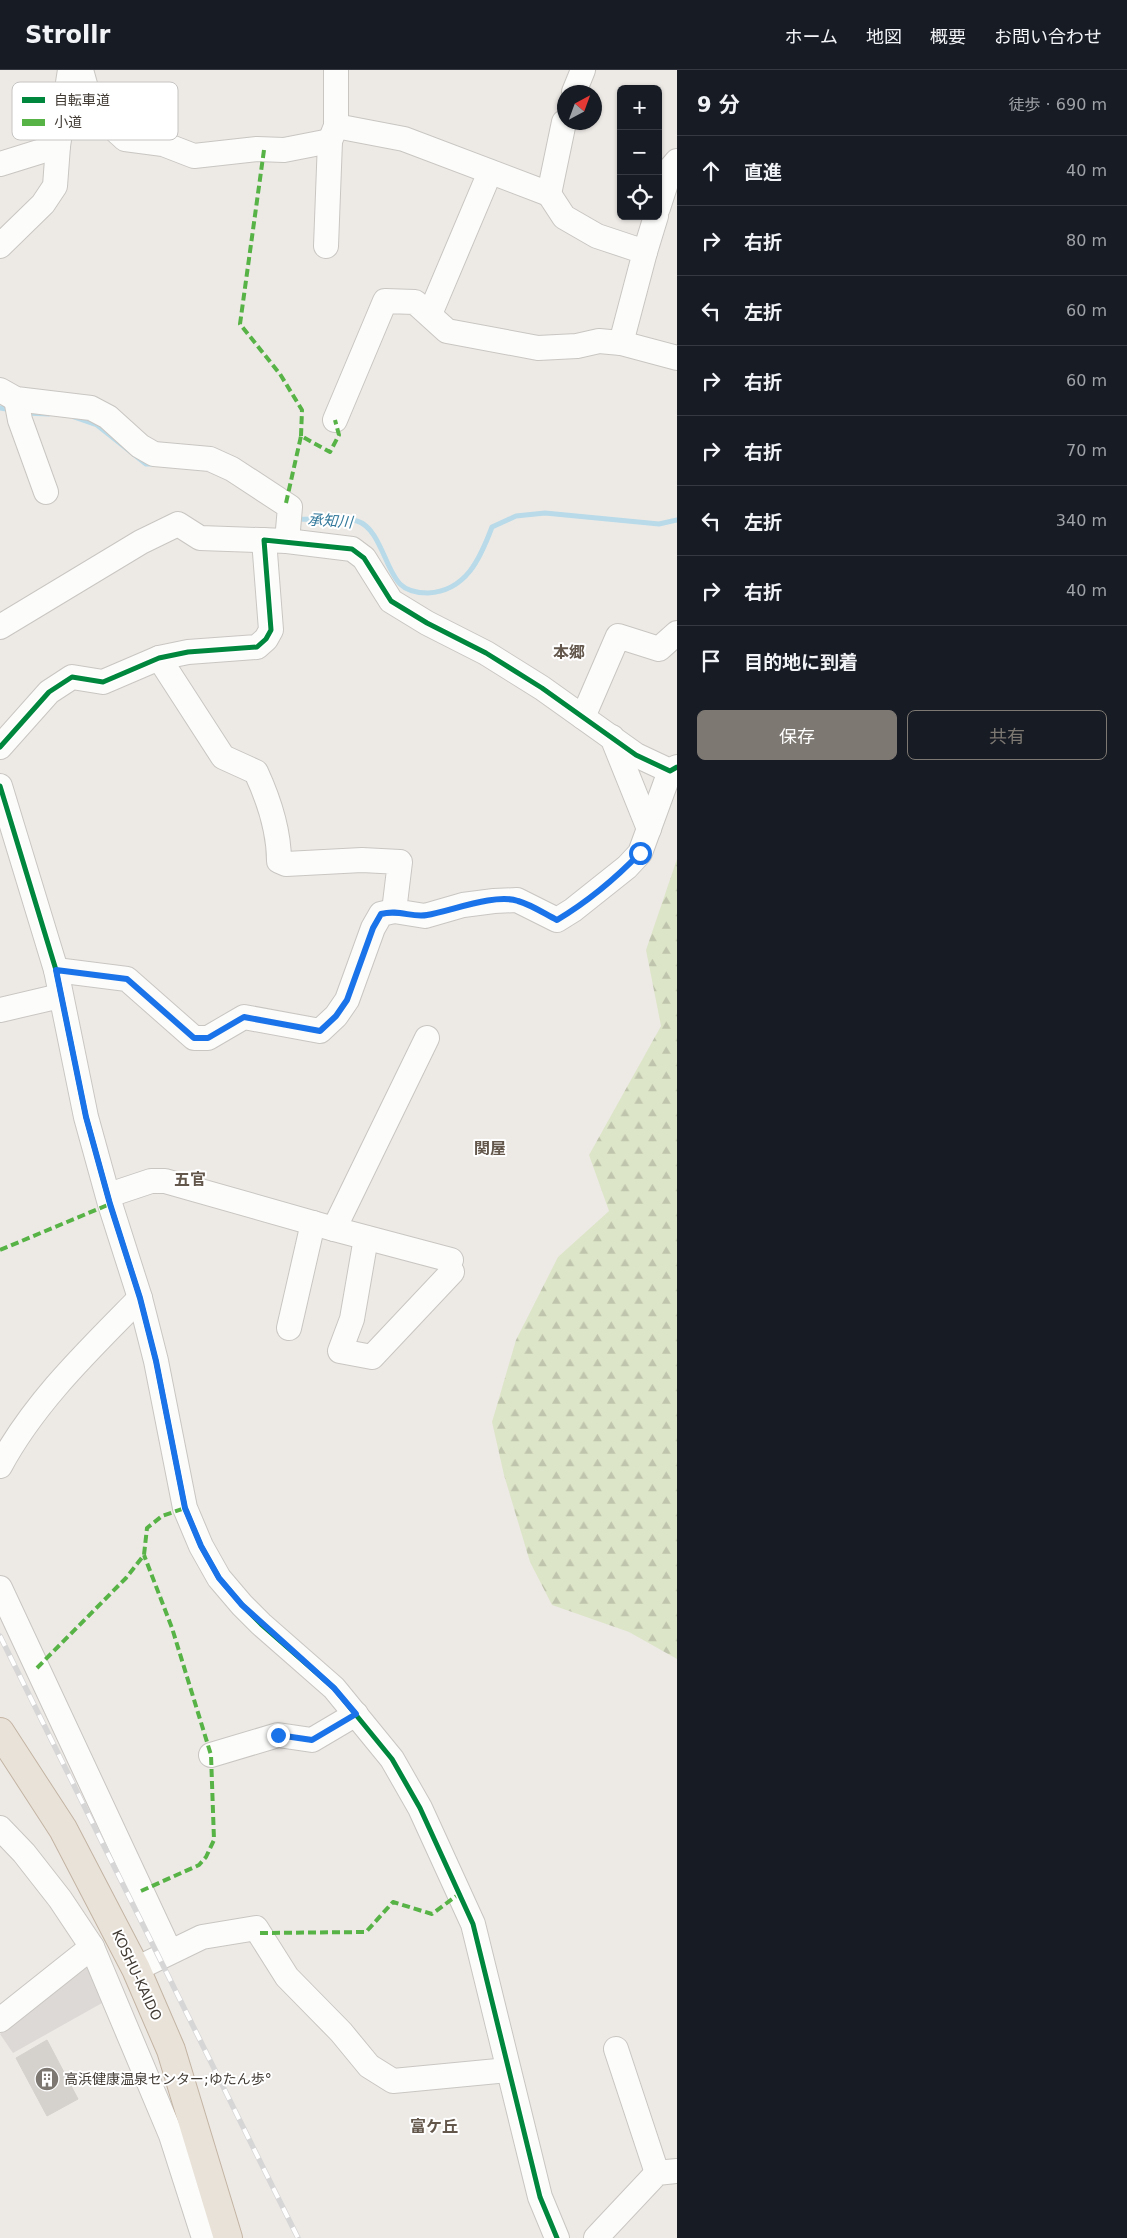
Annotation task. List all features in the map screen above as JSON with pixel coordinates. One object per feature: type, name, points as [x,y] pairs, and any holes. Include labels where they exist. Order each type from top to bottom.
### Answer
[{"type":"highway","name":"KOSHU-KAIDO","points":[[0,1732],[63,1829],[136,1970],[171,2050],[228,2238]]},
{"type":"street","points":[[326,246],[336,70]]},
{"type":"street","points":[[577,85],[583,70]]},
{"type":"street","points":[[549,194],[562,130]]},
{"type":"street","points":[[133,140],[163,144],[194,156],[257,149],[284,150],[333,134],[404,139],[549,194],[564,217],[597,236],[644,252]]},
{"type":"street","points":[[0,246],[43,204],[55,186],[59,140]]},
{"type":"street","points":[[0,164],[58,146]]},
{"type":"street","points":[[662,196],[671,168],[677,161]]},
{"type":"street","points":[[430,314],[490,172]]},
{"type":"street","points":[[622,343],[644,252],[655,220]]},
{"type":"street","points":[[335,420],[386,301],[415,302],[447,331],[538,348],[577,346],[599,342],[622,343],[677,358]]},
{"type":"street","points":[[0,747],[49,692],[72,677],[103,682],[159,658],[188,652],[257,647],[266,639],[271,630],[282,529],[290,507],[232,469],[210,459],[154,454],[140,446],[108,417],[91,408],[13,404],[46,492]]},
{"type":"street","points":[[0,627],[141,542],[178,524],[200,538],[282,529],[352,549],[364,558],[391,601],[427,623],[486,653],[583,717],[636,755],[674,769],[640,853],[627,867],[573,910],[557,920],[517,900],[494,900],[463,905],[425,916],[394,911],[381,914],[373,928],[347,1000],[336,1016],[320,1031],[244,1017],[208,1038],[194,1038],[127,979],[56,970]]},
{"type":"street","points":[[583,717],[618,636],[658,649],[677,633]]},
{"type":"street","points":[[159,658],[223,757],[256,772],[262,785],[278,846],[278,861],[286,864],[362,860],[400,862],[394,911]]},
{"type":"street","points":[[612,737],[649,829]]},
{"type":"street","points":[[0,786],[10,852],[56,970],[86,1117],[140,1298],[156,1361],[185,1508],[201,1546],[219,1578],[242,1605],[334,1688],[392,1759],[420,1808],[473,1924],[540,2197],[557,2238]]},
{"type":"street","points":[[0,1010],[60,996]]},
{"type":"street","points":[[289,1328],[323,1226],[427,1038]]},
{"type":"street","points":[[109,1195],[151,1181],[165,1181],[366,1238],[452,1266],[372,1357],[340,1351],[352,1318],[366,1238]]},
{"type":"street","points":[[0,1466],[11,1446],[59,1380],[140,1298]]},
{"type":"street","points":[[0,1588],[170,1952]]},
{"type":"street","points":[[211,1755],[278,1735],[312,1740],[356,1714]]},
{"type":"street","points":[[0,1828],[24,1853],[60,1899],[92,1947],[170,2135],[204,2238]]},
{"type":"street","points":[[136,1970],[202,1937],[256,1928],[287,1977],[341,2032],[368,2066],[393,2081],[508,2070]]},
{"type":"street","points":[[0,2020],[92,1947]]},
{"type":"street","points":[[596,2238],[667,2172],[616,2048]]},
{"type":"green space","points":[[677,859],[677,1659],[629,1632],[552,1605],[530,1562],[504,1475],[492,1422],[516,1340],[558,1257],[609,1211],[589,1155],[661,1026],[646,950]]},
{"type":"shaded area","name":"高浜健康温泉センター;ゆたん歩°","points":[[89,1962],[102,2003],[13,2053],[0,2034]]},
{"type":"building","name":"高浜健康温泉センター;ゆたん歩°","points":[[47,2040],[78,2099],[47,2116],[16,2058]]},
{"type":"waterway","name":"承知川","points":[[0,408],[12,410]]},
{"type":"waterway","name":"承知川","points":[[25,413],[49,414]]},
{"type":"waterway","name":"承知川","points":[[74,417],[97,425],[146,464],[153,464]]},
{"type":"waterway","name":"承知川","points":[[296,519],[344,519],[357,521],[365,525],[377,540],[390,569],[400,584],[420,593],[441,591],[462,580],[482,551],[492,527],[516,516],[545,513],[659,524],[677,520]]},
{"type":"railway","points":[[0,1636],[298,2238]]},
{"type":"marked path","points":[[264,150],[240,324],[280,374],[302,410],[301,436]]},
{"type":"marked path","points":[[286,503],[301,436],[330,452],[339,435],[335,420]]},
{"type":"marked path","points":[[0,1250],[110,1204]]},
{"type":"marked path","points":[[37,1668],[126,1578],[144,1555],[147,1528],[162,1516],[185,1508]]},
{"type":"marked path","points":[[141,1891],[199,1865],[206,1857],[214,1840],[211,1755],[172,1628],[144,1555]]},
{"type":"marked path","points":[[260,1933],[366,1932],[393,1902],[432,1914],[459,1894]]},
{"type":"cycle path","points":[[0,747],[49,692],[72,677],[103,682],[159,658],[188,652],[257,647],[266,639],[271,630],[264,540],[352,549],[364,558],[391,601],[427,623],[486,653],[542,688],[636,755],[670,771],[677,767]]},
{"type":"cycle path","points":[[0,786],[56,970],[86,1117],[110,1204],[140,1298],[156,1361],[185,1508],[201,1546],[219,1578],[261,1624],[334,1688],[392,1759],[420,1808],[473,1924],[540,2197],[557,2238]]},
{"type":"place","name":"高浜健康温泉センター;ゆたん歩°","points":[[47,2079]]},
{"type":"district","name":"本郷","points":[[569,652]]},
{"type":"district","name":"関屋","points":[[490,1148]]},
{"type":"district","name":"五官","points":[[190,1179]]},
{"type":"district","name":"富ケ丘","points":[[434,2126]]},
{"type":"route","points":[[278,1735],[312,1740],[356,1714],[334,1688],[261,1624],[219,1578],[201,1546],[185,1508],[156,1361],[126,1249],[110,1204],[86,1117],[56,970],[127,979],[194,1038],[208,1038],[244,1017],[320,1031],[336,1016],[347,1000],[373,928],[381,914],[394,911],[425,916],[463,905],[494,900],[517,900],[557,920],[573,910],[627,867],[640,853]]}]
